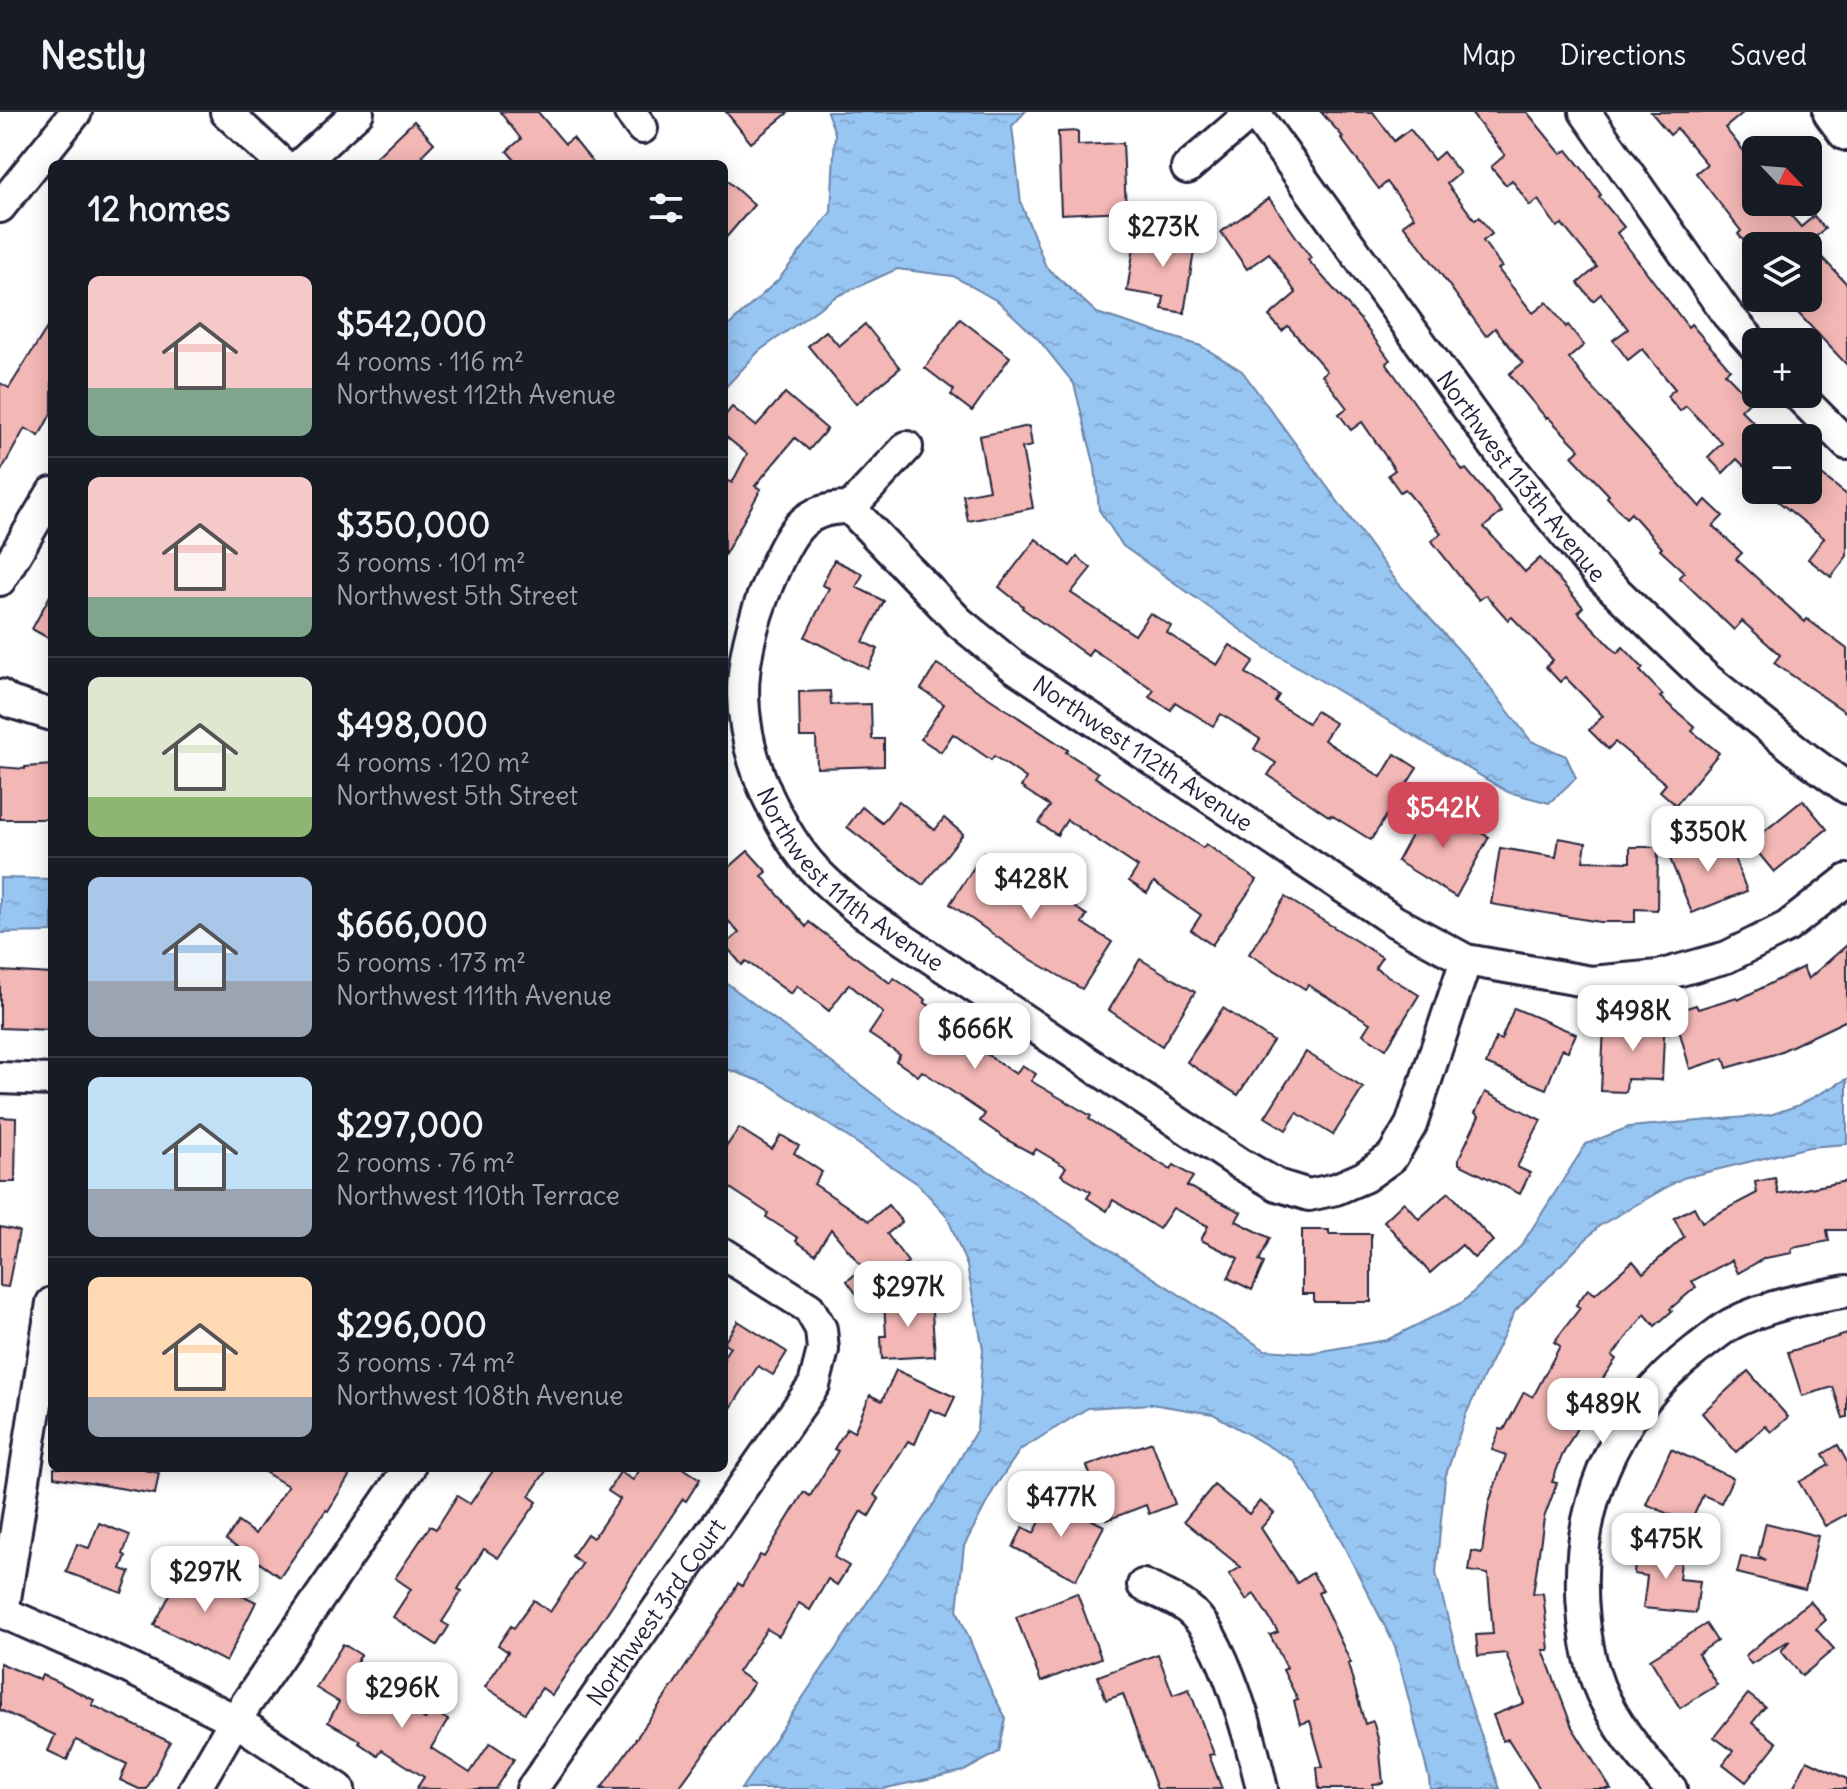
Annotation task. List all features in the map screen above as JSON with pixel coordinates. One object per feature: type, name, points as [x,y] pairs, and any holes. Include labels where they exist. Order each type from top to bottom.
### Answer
[{"type":"main road","points":[[1833,112],[1847,131]]},
{"type":"street","points":[[0,207],[76,112]]},
{"type":"street","points":[[226,112],[278,160]]},
{"type":"street","points":[[305,160],[358,112]]},
{"type":"street","points":[[1187,168],[1253,112]]},
{"type":"street","name":"Northwest 113th Avenue","points":[[1253,112],[1508,464],[1596,572],[1706,678],[1847,788]]},
{"type":"street","points":[[1585,112],[1742,331]]},
{"type":"street","points":[[1811,408],[1847,444]]},
{"type":"street","points":[[850,508],[907,447]]},
{"type":"street","points":[[0,580],[48,500]]},
{"type":"street","name":"Northwest 111th Avenue","points":[[850,508],[829,508],[809,515],[785,546],[761,599],[749,643],[742,695],[747,742],[778,818],[813,869],[859,910],[1239,1163],[1277,1185],[1309,1195],[1336,1189],[1364,1177],[1392,1157],[1411,1125],[1466,960]]},
{"type":"street","name":"Northwest 112th Avenue","points":[[850,508],[959,622],[1013,666],[1394,921],[1466,960],[1591,982],[1659,976],[1727,957],[1787,927],[1847,880]]},
{"type":"street","points":[[0,695],[10,702],[48,714]]},
{"type":"street","points":[[0,1078],[48,1080]]},
{"type":"street","name":"Northwest 3rd Court","points":[[532,1789],[814,1385],[823,1350],[821,1329],[809,1308],[728,1257]]},
{"type":"street","points":[[1671,1789],[1643,1761],[1605,1701],[1587,1648],[1580,1583],[1587,1517],[1608,1456],[1638,1406],[1680,1363],[1729,1325],[1785,1302],[1847,1291]]},
{"type":"street","points":[[48,1328],[2,1612],[125,1666],[235,1720],[339,1789]]},
{"type":"street","points":[[195,1789],[235,1720],[406,1472]]},
{"type":"street","points":[[1143,1585],[1189,1609],[1206,1630],[1230,1679],[1250,1738],[1262,1789]]},
{"type":"water","points":[[827,112],[1025,112],[1012,126],[1021,203],[1046,267],[1097,313],[1201,346],[1242,371],[1397,582],[1475,668],[1531,741],[1566,756],[1576,778],[1549,803],[1508,792],[1266,648],[1123,546],[1099,510],[1095,467],[1074,384],[1038,339],[999,302],[953,276],[897,269],[835,297],[759,351],[728,385],[728,326],[778,280],[831,212],[835,133]]},
{"type":"water","points":[[0,878],[48,879],[48,932],[0,933]]},
{"type":"water","points":[[728,984],[894,1110],[1265,1350],[1309,1353],[1387,1340],[1463,1302],[1521,1246],[1586,1144],[1629,1127],[1770,1115],[1799,1105],[1847,1079],[1847,1144],[1809,1147],[1683,1178],[1599,1226],[1515,1311],[1466,1414],[1445,1478],[1436,1573],[1469,1700],[1500,1789],[1430,1789],[1395,1646],[1334,1527],[1294,1461],[1213,1414],[1151,1404],[1088,1408],[1020,1450],[995,1487],[964,1546],[957,1610],[992,1693],[1006,1718],[999,1752],[964,1771],[882,1789],[741,1789],[937,1499],[977,1429],[983,1349],[967,1266],[947,1216],[918,1184],[768,1084],[728,1069]]},
{"type":"building","points":[[500,112],[538,112],[565,144],[573,138],[591,160],[515,160],[507,151],[521,139]]},
{"type":"building","points":[[726,112],[789,112],[751,143]]},
{"type":"building","points":[[1321,112],[1373,112],[1394,141],[1410,129],[1434,160],[1443,152],[1460,173],[1447,184],[1475,220],[1479,217],[1492,234],[1483,241],[1502,267],[1498,269],[1533,313],[1547,302],[1584,345],[1569,358],[1588,383],[1700,507],[1706,500],[1723,516],[1713,526],[1742,553],[1736,559],[1805,622],[1807,619],[1847,649],[1847,713],[1774,663],[1780,655],[1742,621],[1734,630],[1679,577],[1684,572],[1660,550],[1662,548],[1631,513],[1626,518],[1607,497],[1609,495],[1572,456],[1579,449],[1546,418],[1509,374],[1523,363],[1495,328],[1486,336],[1403,225],[1414,217],[1387,182],[1379,189],[1343,137]]},
{"type":"building","points":[[1470,112],[1527,112],[1561,154],[1567,150],[1584,171],[1601,195],[1599,197],[1624,227],[1617,233],[1688,327],[1691,324],[1730,369],[1725,373],[1742,391],[1741,410],[1755,424],[1742,424],[1742,464],[1737,459],[1723,473],[1708,457],[1722,443],[1686,406],[1680,411],[1667,396],[1675,389],[1642,349],[1628,360],[1613,340],[1628,329],[1601,294],[1593,301],[1578,283],[1597,267],[1562,224],[1557,227],[1538,200],[1530,206],[1512,180],[1506,185],[1491,167],[1505,155]]},
{"type":"building","points":[[1651,112],[1744,112],[1725,128],[1742,149],[1742,216],[1791,216],[1801,227],[1814,216],[1825,229],[1821,232],[1742,232],[1742,239],[1738,234],[1741,231],[1696,173],[1707,164],[1677,129],[1670,135]]},
{"type":"building","points":[[414,121],[434,143],[422,155],[427,160],[373,160]]},
{"type":"building","points":[[1078,131],[1078,145],[1123,143],[1126,211],[1061,214],[1058,132]]},
{"type":"building","points":[[728,182],[754,205],[728,235]]},
{"type":"building","points":[[1269,198],[1311,258],[1308,260],[1359,318],[1390,360],[1386,363],[1463,471],[1466,469],[1502,512],[1484,527],[1525,572],[1540,558],[1583,607],[1578,612],[1617,653],[1623,647],[1663,695],[1660,697],[1695,727],[1692,731],[1719,753],[1676,805],[1660,791],[1666,784],[1615,742],[1608,749],[1589,730],[1603,716],[1565,677],[1560,682],[1546,667],[1553,660],[1512,617],[1508,620],[1486,595],[1479,600],[1464,582],[1432,541],[1441,533],[1405,489],[1400,492],[1388,475],[1395,470],[1362,422],[1351,430],[1339,414],[1347,408],[1322,375],[1327,371],[1288,326],[1282,331],[1269,316],[1296,293],[1269,253],[1247,269],[1221,232]]},
{"type":"building","points":[[1136,234],[1170,240],[1171,234],[1196,239],[1184,313],[1162,309],[1164,297],[1127,291]]},
{"type":"building","points":[[1822,258],[1847,284],[1847,365],[1822,338],[1822,328],[1812,328],[1797,312],[1822,312]]},
{"type":"building","points":[[960,319],[1010,357],[972,411],[951,395],[954,390],[925,368]]},
{"type":"building","points":[[865,324],[900,368],[856,404],[808,346],[826,331],[839,346]]},
{"type":"building","points":[[48,326],[48,419],[39,436],[25,428],[0,473],[0,383],[9,388]]},
{"type":"building","points":[[785,393],[827,429],[809,450],[795,438],[755,486],[761,489],[728,549],[728,481],[732,483],[747,454],[728,438],[728,412],[732,407],[756,426]]},
{"type":"building","points":[[1029,426],[1032,446],[1022,448],[1033,508],[968,521],[963,495],[989,490],[979,436]]},
{"type":"building","points":[[1822,475],[1847,495],[1847,556],[1831,577],[1808,559],[1824,538],[1782,504],[1822,504]]},
{"type":"building","points":[[1036,539],[1070,566],[1077,557],[1091,568],[1071,593],[1135,635],[1150,613],[1171,626],[1167,633],[1217,665],[1230,645],[1254,661],[1246,673],[1279,695],[1275,702],[1308,723],[1316,711],[1335,723],[1324,740],[1381,777],[1395,754],[1417,768],[1371,840],[1330,817],[1268,775],[1276,763],[1254,749],[1260,739],[1221,714],[1213,726],[1175,702],[1171,710],[1149,697],[1154,690],[1092,649],[1088,656],[1022,608],[999,587]]},
{"type":"building","points":[[834,560],[863,574],[856,587],[884,601],[863,642],[878,649],[868,669],[805,637],[829,588],[822,585]]},
{"type":"building","points":[[48,599],[48,638],[32,629]]},
{"type":"building","points":[[937,664],[1068,750],[1066,752],[1098,773],[1095,777],[1203,848],[1206,844],[1257,880],[1212,945],[1191,930],[1201,915],[1154,882],[1147,893],[1129,881],[1138,867],[1067,820],[1057,835],[1039,823],[1050,806],[1021,787],[1026,778],[994,756],[991,760],[953,734],[941,752],[921,739],[944,704],[921,689]]},
{"type":"building","points":[[830,691],[831,705],[871,704],[872,739],[884,739],[884,766],[817,768],[816,737],[800,737],[799,692]]},
{"type":"building","points":[[48,765],[48,819],[0,819],[0,767]]},
{"type":"building","points":[[1803,800],[1827,829],[1774,872],[1750,843]]},
{"type":"building","points":[[899,801],[935,830],[944,818],[963,834],[923,885],[847,827],[862,807],[882,823]]},
{"type":"building","points":[[1428,804],[1489,837],[1456,897],[1397,861]]},
{"type":"building","points":[[1726,837],[1747,891],[1692,913],[1669,856]]},
{"type":"building","points":[[1559,838],[1586,843],[1583,861],[1630,862],[1630,847],[1658,847],[1657,910],[1635,909],[1635,922],[1600,922],[1491,904],[1500,848],[1556,857]]},
{"type":"building","points":[[748,851],[767,872],[762,876],[806,927],[809,922],[890,983],[894,978],[926,1000],[924,1002],[954,1023],[950,1029],[1016,1074],[1022,1065],[1036,1074],[1031,1081],[1091,1116],[1089,1119],[1171,1170],[1174,1165],[1193,1177],[1187,1186],[1241,1212],[1236,1221],[1270,1238],[1259,1261],[1264,1263],[1252,1290],[1228,1278],[1238,1258],[1201,1240],[1208,1226],[1173,1208],[1159,1229],[1113,1200],[1107,1211],[1087,1198],[1091,1192],[1061,1175],[1066,1167],[1036,1149],[1033,1154],[1009,1141],[980,1121],[985,1114],[922,1071],[918,1076],[896,1061],[900,1055],[869,1034],[883,1013],[849,984],[829,1011],[797,986],[791,994],[746,961],[742,965],[728,949],[728,942],[739,933],[728,921],[728,868]]},
{"type":"building","points":[[984,852],[1055,899],[1057,896],[1087,915],[1082,923],[1112,942],[1082,989],[1020,953],[950,904]]},
{"type":"building","points":[[1285,897],[1382,957],[1375,968],[1419,995],[1386,1049],[1363,1034],[1370,1023],[1308,985],[1305,989],[1249,954]]},
{"type":"building","points":[[1847,945],[1847,1020],[1775,1054],[1727,1068],[1724,1058],[1690,1069],[1674,1012],[1696,1005],[1698,1009],[1737,997],[1738,1000],[1803,967],[1808,979]]},
{"type":"building","points":[[1140,959],[1195,992],[1162,1046],[1109,1010]]},
{"type":"building","points":[[0,971],[48,974],[48,1030],[0,1028]]},
{"type":"building","points":[[1223,1008],[1273,1041],[1238,1095],[1187,1062]]},
{"type":"building","points":[[1514,1008],[1576,1034],[1568,1051],[1562,1049],[1546,1089],[1486,1064],[1496,1038],[1501,1040]]},
{"type":"building","points":[[1639,1014],[1665,1015],[1662,1080],[1627,1079],[1626,1092],[1601,1091],[1604,1026],[1638,1028]]},
{"type":"building","points":[[1306,1052],[1363,1088],[1333,1135],[1297,1113],[1286,1130],[1265,1117]]},
{"type":"building","points":[[1485,1092],[1541,1120],[1517,1167],[1530,1173],[1520,1194],[1459,1164],[1479,1116],[1475,1113]]},
{"type":"building","points":[[0,1117],[16,1118],[15,1182],[0,1182]]},
{"type":"building","points":[[739,1128],[772,1149],[781,1135],[799,1146],[794,1153],[822,1172],[814,1184],[869,1221],[888,1205],[902,1222],[887,1234],[908,1262],[861,1300],[847,1281],[863,1268],[831,1229],[815,1254],[796,1241],[798,1238],[766,1217],[768,1213],[728,1187],[728,1144]]},
{"type":"building","points":[[1775,1178],[1778,1194],[1847,1181],[1847,1230],[1827,1230],[1829,1241],[1792,1248],[1792,1253],[1765,1258],[1738,1273],[1732,1260],[1692,1281],[1696,1287],[1655,1326],[1645,1314],[1612,1356],[1616,1359],[1562,1456],[1552,1482],[1557,1483],[1544,1518],[1533,1594],[1543,1593],[1549,1650],[1543,1650],[1572,1727],[1611,1789],[1540,1789],[1508,1739],[1503,1741],[1493,1715],[1524,1703],[1506,1653],[1478,1656],[1476,1635],[1493,1634],[1488,1574],[1469,1571],[1472,1551],[1482,1553],[1489,1502],[1506,1455],[1492,1450],[1500,1429],[1504,1430],[1524,1392],[1533,1397],[1560,1346],[1554,1342],[1580,1308],[1576,1305],[1588,1289],[1595,1294],[1633,1261],[1643,1273],[1684,1237],[1674,1218],[1694,1207],[1702,1222],[1757,1193],[1755,1182]]},
{"type":"building","points":[[1449,1192],[1493,1241],[1474,1258],[1462,1245],[1430,1273],[1384,1221],[1404,1202],[1419,1219]]},
{"type":"building","points":[[0,1227],[19,1231],[8,1287],[0,1286]]},
{"type":"building","points":[[1302,1230],[1329,1230],[1329,1234],[1371,1234],[1371,1302],[1314,1302],[1314,1294],[1302,1294]]},
{"type":"building","points":[[931,1298],[935,1356],[882,1359],[881,1336],[886,1336],[884,1301]]},
{"type":"building","points":[[738,1321],[787,1352],[773,1375],[758,1366],[728,1413],[730,1347],[728,1337]]},
{"type":"building","points":[[1847,1334],[1847,1417],[1843,1418],[1833,1387],[1802,1396],[1788,1352]]},
{"type":"building","points":[[896,1370],[955,1397],[946,1416],[930,1409],[915,1444],[908,1441],[874,1495],[879,1499],[869,1516],[861,1511],[834,1557],[849,1566],[837,1585],[828,1579],[810,1610],[799,1603],[779,1636],[767,1629],[738,1672],[754,1683],[678,1789],[601,1789],[674,1684],[738,1583],[742,1586],[760,1555],[764,1557],[804,1492],[810,1496],[838,1451],[834,1449],[847,1428],[854,1432],[870,1395],[882,1401]]},
{"type":"building","points":[[1748,1371],[1788,1417],[1771,1432],[1765,1426],[1736,1452],[1702,1413]]},
{"type":"building","points":[[1152,1442],[1175,1504],[1149,1514],[1146,1505],[1107,1520],[1087,1466]]},
{"type":"building","points":[[1838,1445],[1847,1462],[1847,1514],[1825,1526],[1799,1482],[1829,1465],[1823,1454]]},
{"type":"building","points":[[1671,1449],[1733,1478],[1721,1503],[1703,1495],[1690,1524],[1646,1504]]},
{"type":"building","points":[[54,1472],[159,1473],[155,1494],[54,1477]]},
{"type":"building","points":[[265,1472],[352,1472],[328,1511],[280,1577],[226,1540],[238,1522],[255,1534],[288,1486]]},
{"type":"building","points":[[492,1472],[545,1472],[529,1496],[537,1502],[498,1558],[484,1549],[458,1589],[462,1591],[442,1622],[449,1626],[437,1645],[393,1617],[411,1589],[395,1578],[430,1526],[436,1529],[457,1496],[470,1504]]},
{"type":"building","points":[[620,1472],[633,1480],[638,1472],[689,1472],[700,1479],[686,1501],[683,1499],[552,1695],[542,1688],[525,1713],[485,1687],[508,1652],[498,1645],[534,1600],[550,1612],[582,1564],[572,1556],[587,1534],[593,1538],[620,1499],[608,1491]]},
{"type":"building","points":[[1214,1485],[1249,1514],[1260,1501],[1274,1513],[1261,1528],[1297,1583],[1312,1573],[1323,1590],[1318,1593],[1351,1663],[1348,1664],[1365,1724],[1373,1721],[1379,1742],[1383,1783],[1373,1784],[1373,1789],[1319,1789],[1317,1767],[1323,1767],[1310,1721],[1300,1724],[1294,1701],[1298,1700],[1283,1670],[1287,1668],[1270,1635],[1278,1632],[1254,1594],[1246,1600],[1229,1574],[1241,1567],[1184,1521]]},
{"type":"building","points":[[1052,1499],[1104,1526],[1076,1580],[1013,1547],[1023,1527],[1034,1533]]},
{"type":"building","points":[[99,1523],[130,1535],[121,1569],[130,1572],[122,1593],[66,1572],[77,1544],[89,1548]]},
{"type":"building","points":[[1766,1523],[1818,1536],[1805,1590],[1737,1573],[1741,1557],[1766,1560],[1758,1556]]},
{"type":"building","points":[[1636,1547],[1682,1552],[1679,1579],[1700,1581],[1696,1613],[1643,1608],[1647,1576],[1634,1574]]},
{"type":"building","points":[[185,1566],[256,1602],[226,1662],[154,1625]]},
{"type":"building","points":[[1077,1593],[1101,1658],[1041,1682],[1016,1617]]},
{"type":"building","points":[[1810,1601],[1826,1620],[1816,1629],[1834,1649],[1802,1676],[1781,1651],[1790,1640],[1751,1664],[1745,1656]]},
{"type":"building","points":[[1706,1624],[1717,1641],[1698,1654],[1717,1685],[1680,1708],[1650,1659]]},
{"type":"building","points":[[343,1644],[361,1655],[353,1668],[380,1685],[379,1688],[425,1719],[431,1710],[448,1720],[431,1748],[470,1773],[490,1743],[514,1759],[495,1789],[416,1789],[424,1777],[382,1750],[378,1756],[359,1743],[361,1741],[328,1722],[339,1702],[316,1688]]},
{"type":"building","points":[[1158,1654],[1173,1695],[1189,1689],[1214,1754],[1209,1755],[1222,1789],[1157,1789],[1123,1694],[1106,1700],[1098,1676]]},
{"type":"building","points":[[0,1663],[40,1680],[42,1675],[60,1683],[94,1700],[92,1705],[170,1742],[147,1789],[139,1789],[120,1780],[127,1764],[76,1740],[67,1760],[48,1751],[55,1735],[0,1710]]},
{"type":"building","points":[[1748,1694],[1765,1707],[1752,1723],[1777,1743],[1746,1782],[1723,1764],[1733,1751],[1714,1737]]},
{"type":"building","points":[[1807,1760],[1847,1779],[1847,1789],[1793,1789]]}]
